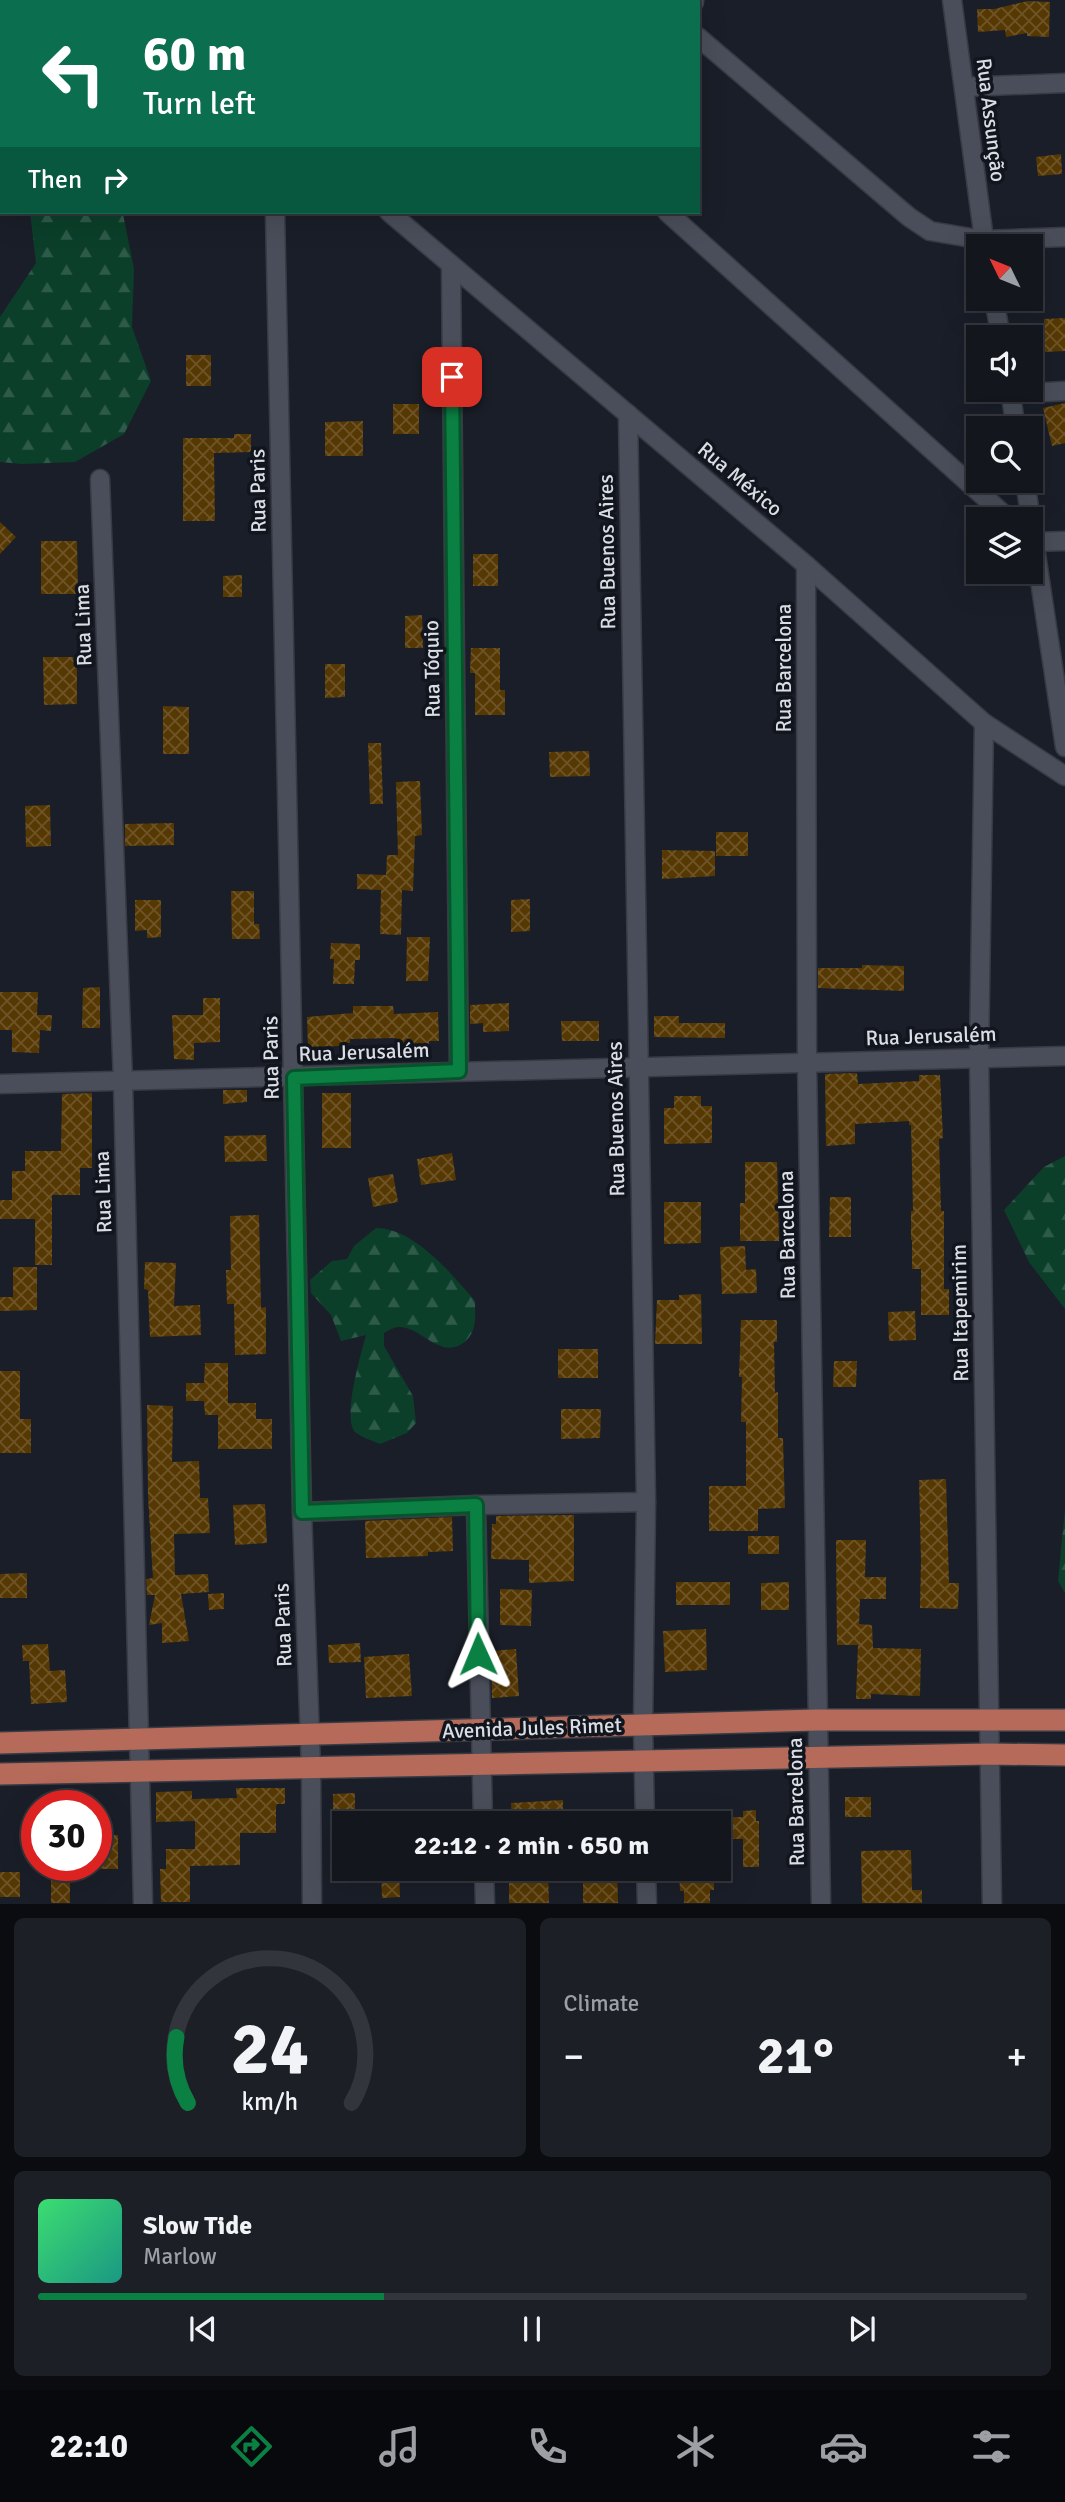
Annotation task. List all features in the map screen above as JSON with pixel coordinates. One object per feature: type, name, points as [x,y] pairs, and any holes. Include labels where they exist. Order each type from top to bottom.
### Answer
[{"type":"main road","name":"Avenida Jules Rimet","points":[[0,1743],[817,1720],[1065,1720]]},
{"type":"main road","name":"Avenida Jules Rimet","points":[[0,1774],[989,1754],[1065,1755]]},
{"type":"street","name":"Rua Assunção","points":[[952,0],[983,234]]},
{"type":"street","points":[[700,39],[909,217],[930,231],[966,240]]},
{"type":"street","points":[[964,87],[1065,83]]},
{"type":"street","name":"Rua Paris","points":[[275,214],[312,1903]]},
{"type":"street","name":"Rua México","points":[[390,214],[806,565],[984,723],[1065,776]]},
{"type":"street","points":[[669,214],[996,507]]},
{"type":"street","points":[[1043,239],[1065,237]]},
{"type":"street","name":"Rua Tóquio","points":[[451,267],[459,1071]]},
{"type":"street","points":[[1043,391],[1065,391]]},
{"type":"street","name":"Rua Buenos Aires","points":[[628,414],[646,1502],[643,1725],[645,1811]]},
{"type":"street","name":"Rua Lima","points":[[100,479],[123,1082],[142,1903]]},
{"type":"street","points":[[1043,540],[1065,541]]},
{"type":"street","name":"Rua Barcelona","points":[[806,565],[807,1063],[821,1903]]},
{"type":"street","points":[[1043,584],[1058,652],[1065,747]]},
{"type":"street","name":"Rua Itapemirim","points":[[984,723],[979,1057],[992,1903]]},
{"type":"street","name":"Rua Jerusalém","points":[[0,1084],[1065,1056]]},
{"type":"street","points":[[302,1512],[646,1502]]},
{"type":"street","points":[[476,1505],[483,1811]]},
{"type":"street","points":[[484,1881],[485,1903]]},
{"type":"street","points":[[646,1881],[647,1903]]},
{"type":"green space","points":[[30,214],[123,214],[134,269],[132,327],[151,381],[124,434],[75,462],[0,462],[0,317],[36,263]]},
{"type":"green space","points":[[1065,1156],[1065,1309],[1029,1262],[1004,1210],[1044,1167]]},
{"type":"green space","points":[[376,1228],[390,1230],[418,1244],[444,1266],[475,1301],[473,1331],[466,1341],[452,1348],[437,1344],[407,1328],[399,1327],[384,1333],[384,1346],[413,1396],[416,1423],[407,1433],[380,1444],[355,1432],[352,1424],[351,1400],[366,1335],[341,1341],[331,1315],[311,1293],[310,1280],[332,1261],[347,1259],[354,1246]]},
{"type":"green space","points":[[1065,1509],[1065,1593],[1058,1581]]},
{"type":"building","points":[[1028,1],[1050,2],[1049,37],[1027,36],[1027,33],[1006,37],[1005,30],[978,32],[977,9],[994,9]]},
{"type":"building","points":[[1061,154],[1062,174],[1038,176],[1036,157]]},
{"type":"building","points":[[1065,318],[1065,351],[1044,352],[1044,319]]},
{"type":"building","points":[[186,355],[211,355],[211,386],[186,386]]},
{"type":"building","points":[[1065,403],[1065,443],[1052,446],[1043,408]]},
{"type":"building","points":[[393,404],[419,404],[419,434],[393,434]]},
{"type":"building","points":[[363,421],[363,456],[325,456],[325,422]]},
{"type":"building","points":[[234,434],[251,434],[251,452],[214,453],[215,521],[183,521],[183,438],[234,438]]},
{"type":"building","points":[[0,522],[16,537],[0,554]]},
{"type":"building","points":[[41,541],[77,541],[78,594],[41,594]]},
{"type":"building","points":[[473,554],[498,554],[498,586],[473,586]]},
{"type":"building","points":[[242,575],[242,597],[223,597],[223,576]]},
{"type":"building","points":[[422,615],[423,648],[405,648],[405,616]]},
{"type":"building","points":[[471,648],[500,648],[500,690],[505,690],[505,715],[475,715],[475,673],[470,673]]},
{"type":"building","points":[[43,657],[77,657],[77,704],[44,705]]},
{"type":"building","points":[[325,664],[345,664],[345,697],[325,698]]},
{"type":"building","points":[[163,706],[189,707],[189,754],[163,754]]},
{"type":"building","points":[[368,743],[381,743],[383,804],[370,804]]},
{"type":"building","points":[[589,751],[590,776],[550,777],[549,752]]},
{"type":"building","points":[[420,781],[422,835],[415,836],[413,891],[402,890],[401,935],[380,934],[381,890],[357,889],[357,874],[386,875],[387,855],[398,855],[396,782]]},
{"type":"building","points":[[50,805],[51,846],[26,847],[25,806]]},
{"type":"building","points":[[174,823],[174,845],[125,846],[125,824]]},
{"type":"building","points":[[716,832],[748,832],[748,856],[716,856]]},
{"type":"building","points":[[662,850],[715,851],[715,876],[662,879]]},
{"type":"building","points":[[231,891],[254,891],[254,924],[259,924],[260,939],[232,939]]},
{"type":"building","points":[[530,899],[530,931],[511,932],[511,900]]},
{"type":"building","points":[[135,900],[161,900],[161,937],[147,938],[147,930],[135,931]]},
{"type":"building","points":[[407,937],[430,937],[428,981],[406,981]]},
{"type":"building","points":[[331,943],[360,944],[360,960],[355,960],[354,984],[333,984],[334,959],[330,959]]},
{"type":"building","points":[[862,965],[904,966],[904,991],[818,988],[818,968],[862,968]]},
{"type":"building","points":[[100,987],[100,1028],[82,1028],[83,988]]},
{"type":"building","points":[[0,992],[38,992],[37,1015],[52,1015],[51,1031],[40,1030],[39,1053],[12,1052],[12,1030],[0,1030]]},
{"type":"building","points":[[203,998],[220,998],[220,1042],[194,1043],[194,1060],[174,1059],[172,1015],[203,1015]]},
{"type":"building","points":[[509,1003],[509,1031],[483,1032],[483,1023],[470,1024],[470,1005]]},
{"type":"building","points":[[353,1006],[393,1006],[394,1014],[438,1012],[439,1041],[396,1046],[396,1038],[350,1039],[350,1043],[340,1043],[340,1046],[308,1047],[307,1017],[353,1013]]},
{"type":"building","points":[[654,1016],[679,1016],[679,1023],[725,1023],[725,1038],[654,1037]]},
{"type":"building","points":[[561,1021],[599,1021],[599,1041],[562,1041]]},
{"type":"building","points":[[857,1073],[858,1084],[919,1081],[919,1075],[940,1075],[943,1138],[939,1139],[941,1211],[944,1211],[944,1289],[949,1289],[949,1315],[921,1315],[921,1269],[912,1269],[913,1211],[909,1121],[855,1124],[855,1144],[826,1146],[825,1074]]},
{"type":"building","points":[[223,1090],[247,1090],[247,1102],[223,1104]]},
{"type":"building","points":[[92,1093],[92,1168],[80,1168],[80,1195],[52,1195],[52,1265],[35,1265],[35,1219],[0,1219],[0,1200],[12,1200],[12,1171],[25,1171],[25,1151],[61,1151],[62,1094]]},
{"type":"building","points":[[322,1093],[351,1093],[351,1148],[322,1148]]},
{"type":"building","points":[[674,1096],[701,1096],[701,1106],[712,1106],[712,1143],[664,1144],[664,1108],[674,1108]]},
{"type":"building","points":[[266,1135],[267,1161],[225,1162],[224,1136]]},
{"type":"building","points":[[452,1153],[456,1180],[421,1185],[417,1159]]},
{"type":"building","points":[[745,1162],[777,1162],[779,1241],[740,1241],[740,1203],[745,1203]]},
{"type":"building","points":[[393,1174],[398,1202],[373,1207],[368,1178]]},
{"type":"building","points":[[830,1197],[851,1197],[851,1237],[829,1237]]},
{"type":"building","points":[[664,1202],[701,1202],[701,1243],[664,1244]]},
{"type":"building","points":[[259,1215],[261,1308],[266,1307],[266,1354],[235,1355],[234,1304],[227,1304],[226,1270],[231,1270],[230,1216]]},
{"type":"building","points":[[745,1246],[746,1270],[756,1269],[757,1293],[722,1294],[720,1247]]},
{"type":"building","points":[[145,1262],[176,1263],[174,1306],[200,1305],[201,1335],[150,1337],[148,1290],[144,1289]]},
{"type":"building","points":[[13,1267],[37,1267],[37,1310],[0,1311],[0,1297],[13,1297]]},
{"type":"building","points":[[701,1294],[702,1344],[655,1344],[657,1300],[679,1300],[679,1295]]},
{"type":"building","points":[[915,1311],[916,1340],[889,1341],[888,1312]]},
{"type":"building","points":[[741,1320],[777,1320],[777,1342],[774,1342],[775,1393],[778,1392],[778,1438],[783,1438],[785,1508],[758,1509],[758,1531],[709,1531],[709,1486],[746,1486],[746,1422],[741,1422],[742,1377],[739,1377]]},
{"type":"building","points":[[558,1349],[598,1349],[598,1378],[558,1378]]},
{"type":"building","points":[[834,1361],[857,1361],[856,1387],[833,1387]]},
{"type":"building","points":[[205,1363],[228,1363],[228,1403],[256,1403],[256,1419],[272,1419],[272,1449],[218,1449],[218,1415],[205,1415],[204,1401],[186,1401],[186,1383],[204,1383]]},
{"type":"building","points":[[0,1371],[20,1371],[20,1419],[31,1419],[31,1453],[0,1453]]},
{"type":"building","points":[[147,1405],[173,1406],[172,1462],[199,1461],[200,1498],[208,1498],[210,1533],[174,1534],[175,1575],[208,1574],[209,1592],[181,1594],[189,1641],[162,1643],[162,1623],[149,1625],[155,1595],[147,1595],[146,1579],[153,1578],[148,1496]]},
{"type":"building","points":[[561,1409],[601,1409],[600,1438],[561,1439]]},
{"type":"building","points":[[946,1479],[949,1583],[959,1583],[958,1609],[920,1608],[919,1480]]},
{"type":"building","points":[[265,1504],[267,1543],[235,1545],[233,1505]]},
{"type":"building","points":[[574,1515],[574,1581],[529,1583],[529,1560],[491,1559],[492,1524],[496,1524],[496,1516]]},
{"type":"building","points":[[452,1517],[453,1551],[428,1552],[428,1556],[366,1558],[365,1521]]},
{"type":"building","points":[[748,1536],[779,1536],[779,1554],[748,1554]]},
{"type":"building","points":[[836,1540],[866,1540],[865,1577],[886,1577],[886,1599],[860,1599],[859,1624],[872,1625],[873,1648],[921,1649],[920,1696],[871,1694],[871,1699],[856,1699],[858,1645],[837,1645]]},
{"type":"building","points":[[27,1573],[27,1598],[0,1598],[0,1574]]},
{"type":"building","points":[[676,1582],[730,1582],[730,1605],[676,1605]]},
{"type":"building","points":[[789,1582],[789,1610],[761,1610],[761,1583]]},
{"type":"building","points":[[500,1589],[532,1590],[531,1626],[500,1625]]},
{"type":"building","points":[[224,1593],[224,1609],[209,1610],[208,1594]]},
{"type":"building","points":[[706,1629],[707,1670],[665,1672],[663,1631]]},
{"type":"building","points":[[360,1643],[361,1662],[329,1663],[328,1645]]},
{"type":"building","points":[[48,1644],[50,1671],[65,1670],[67,1702],[31,1704],[29,1661],[23,1661],[22,1645]]},
{"type":"building","points":[[516,1649],[519,1696],[492,1698],[491,1651]]},
{"type":"building","points":[[409,1654],[412,1696],[366,1698],[364,1657]]},
{"type":"building","points":[[236,1788],[285,1788],[285,1804],[277,1804],[276,1807],[276,1833],[240,1833],[240,1865],[190,1866],[190,1902],[161,1902],[160,1869],[166,1869],[166,1849],[195,1849],[195,1821],[156,1822],[156,1792],[192,1791],[192,1799],[237,1798]]},
{"type":"building","points":[[355,1793],[355,1811],[333,1811],[333,1794]]},
{"type":"building","points":[[845,1797],[871,1797],[871,1817],[845,1817]]},
{"type":"building","points":[[563,1800],[563,1811],[511,1811],[511,1803]]},
{"type":"building","points":[[756,1810],[756,1821],[759,1821],[759,1867],[743,1867],[743,1839],[731,1839],[731,1817],[743,1817],[743,1811]]},
{"type":"building","points":[[112,1835],[118,1835],[118,1869],[112,1869]]},
{"type":"building","points":[[911,1850],[912,1890],[922,1890],[922,1903],[862,1903],[861,1851]]},
{"type":"building","points":[[0,1872],[20,1872],[20,1897],[0,1897]]},
{"type":"building","points":[[51,1881],[70,1881],[70,1903],[51,1903]]},
{"type":"building","points":[[381,1881],[399,1881],[400,1897],[382,1898]]},
{"type":"building","points":[[548,1881],[549,1903],[509,1903],[509,1883],[501,1883]]},
{"type":"building","points":[[583,1881],[617,1881],[618,1903],[583,1903]]},
{"type":"building","points":[[680,1881],[714,1881],[714,1890],[710,1890],[710,1903],[684,1903],[684,1891],[680,1891]]},
{"type":"route","points":[[452,377],[459,1071],[294,1078],[302,1512],[476,1505],[478,1654]]}]
